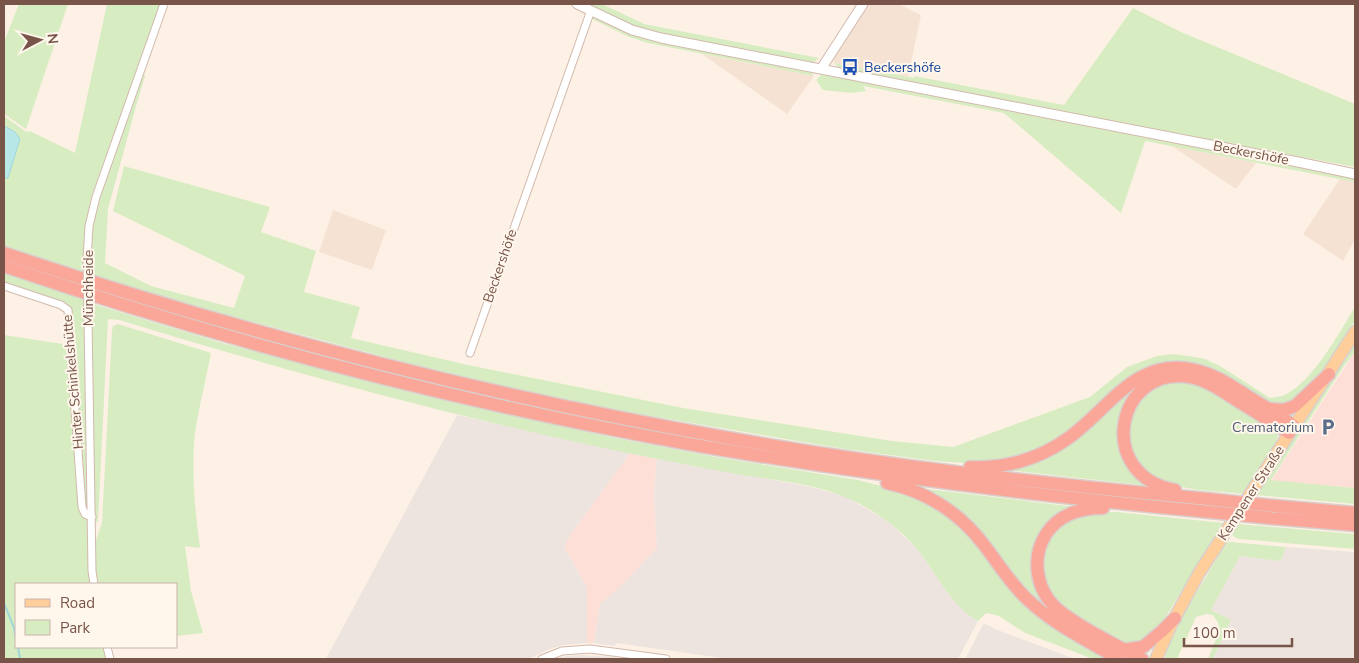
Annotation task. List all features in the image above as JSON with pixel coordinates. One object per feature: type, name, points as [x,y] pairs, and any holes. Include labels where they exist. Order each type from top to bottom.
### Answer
[{"type":"highway","points":[[4,253],[97,284],[324,350],[440,379],[666,427],[779,447],[888,463],[1058,484],[1209,506],[1272,512],[1355,525]]},
{"type":"highway","points":[[4,266],[214,332],[342,367],[534,413],[643,435],[847,470],[998,490],[1177,509]]},
{"type":"highway","points":[[888,463],[914,461],[953,466],[981,467],[1004,465],[1031,458],[1071,436],[1088,423],[1121,390],[1132,382],[1148,373],[1165,369],[1188,369],[1206,373],[1223,381],[1266,407],[1292,430]]},
{"type":"highway","points":[[1266,407],[1281,410],[1292,408],[1301,402],[1329,374]]},
{"type":"highway","points":[[1209,506],[1195,495],[1159,486],[1144,478],[1130,463],[1125,450],[1124,421],[1130,406],[1138,394],[1147,386],[1170,377],[1178,376],[1198,379],[1292,430]]},
{"type":"highway","points":[[847,470],[862,477],[907,488],[925,495],[942,505],[976,534],[1011,582],[1036,607],[1057,623],[1121,654],[1142,659]]},
{"type":"highway","points":[[1121,654],[1054,606],[1044,592],[1039,579],[1037,564],[1044,537],[1055,523],[1067,514],[1079,510],[1102,508],[1155,512],[1209,506]]},
{"type":"highway","points":[[1272,512],[1355,513]]},
{"type":"highway","points":[[1121,654],[1143,647],[1175,618]]},
{"type":"main road","name":"Kempener Straße","points":[[1156,659],[1199,573],[1355,332]]},
{"type":"street","name":"Münchheide","points":[[94,583],[92,572],[87,260],[89,226],[96,197],[164,4]]},
{"type":"street","name":"Beckershöfe","points":[[577,4],[632,30],[658,37],[1355,174]]},
{"type":"street","points":[[821,69],[863,4]]},
{"type":"street","name":"Beckershöfe","points":[[470,353],[591,10]]},
{"type":"street","name":"Hinter Schinkelshütte","points":[[4,286],[63,306],[68,310],[70,316],[82,505],[84,512],[92,517]]},
{"type":"street","points":[[542,659],[562,651],[590,649],[666,659]]},
{"type":"shaded area","points":[[867,4],[899,4],[921,15],[908,77],[834,63],[833,57]]},
{"type":"shaded area","points":[[702,54],[814,76],[787,114]]},
{"type":"shaded area","points":[[1172,146],[1256,163],[1236,189]]},
{"type":"shaded area","points":[[1340,179],[1355,182],[1355,239],[1343,261],[1303,234]]},
{"type":"shaded area","points":[[333,210],[386,230],[372,270],[319,252]]},
{"type":"shaded area","points":[[1354,353],[1355,488],[1271,481]]},
{"type":"shaded area","points":[[457,415],[630,453],[565,545],[565,549],[587,587],[587,643],[563,645],[529,659],[326,659]]},
{"type":"shaded area","points":[[630,453],[657,459],[654,494],[657,548],[622,585],[600,604],[594,643],[587,643],[587,587],[565,549],[565,545]]},
{"type":"shaded area","points":[[657,459],[812,487],[846,497],[886,520],[917,548],[948,593],[971,617],[978,621],[958,659],[729,659],[617,643],[614,646],[594,643],[600,604],[622,585],[657,548],[654,494]]},
{"type":"shaded area","points":[[1286,547],[1355,552],[1355,659],[1213,659],[1231,620],[1211,610],[1240,555],[1281,561]]},
{"type":"shaded area","points":[[984,623],[995,629],[1075,659],[965,659]]},
{"type":"shaded area","points":[[581,655],[614,657],[615,659],[555,659]]},
{"type":"green space","points":[[19,4],[68,4],[26,129],[4,114],[4,42]]},
{"type":"green space","points":[[107,4],[161,4],[91,198],[86,224],[90,259],[98,198],[143,70],[145,76],[108,209],[105,263],[151,286],[234,308],[245,276],[113,211],[124,166],[270,207],[261,232],[316,251],[304,292],[360,307],[351,338],[468,365],[683,408],[892,441],[953,447],[1090,397],[1127,367],[1157,356],[1173,354],[1205,359],[1220,366],[1270,398],[1282,396],[1293,390],[1314,370],[1333,344],[1355,307],[1355,321],[1332,361],[1292,404],[1282,407],[1164,364],[1070,432],[1045,447],[1022,456],[977,464],[935,461],[845,449],[633,413],[508,387],[412,364],[231,316],[52,264],[4,246],[4,178],[8,178],[20,139],[15,132],[4,126],[4,116],[25,131],[30,131],[75,153]]},
{"type":"green space","points":[[585,4],[602,4],[644,24],[819,58],[810,63],[649,31],[627,24]]},
{"type":"green space","points":[[1133,8],[1181,32],[1355,104],[1355,167],[845,71],[834,63],[914,78],[914,76],[1064,105]]},
{"type":"green space","points":[[590,18],[595,18],[631,34],[657,41],[812,73],[814,76],[648,43],[629,37]]},
{"type":"green space","points":[[822,74],[1307,168],[1355,179],[1355,182],[1145,141],[1121,213],[1004,113],[863,86],[866,91],[851,93],[823,90],[816,80]]},
{"type":"green space","points":[[4,272],[75,295],[93,304],[222,343],[429,397],[610,437],[716,457],[858,480],[920,496],[959,522],[1034,612],[1108,659],[1093,659],[1025,633],[999,616],[986,613],[978,621],[960,608],[918,550],[903,534],[866,507],[835,493],[795,483],[621,452],[464,416],[290,370],[119,320],[108,319],[98,522],[95,522],[92,318],[85,316],[89,511],[84,509],[71,307],[4,283]]},
{"type":"green space","points":[[118,324],[211,353],[195,433],[193,462],[200,548],[185,546],[191,591],[203,633],[178,636],[178,583],[96,583],[96,540],[102,523],[113,326]]},
{"type":"green space","points":[[4,335],[69,345],[84,516],[89,522],[90,583],[15,583],[15,648],[105,648],[108,659],[4,659]]},
{"type":"green space","points":[[1355,340],[1355,353],[1344,366],[1271,480],[1355,488],[1355,504],[1257,495]]},
{"type":"green space","points":[[1151,381],[1121,431],[1152,486],[998,469],[1043,456],[1136,382]]},
{"type":"green space","points":[[1174,381],[1205,387],[1276,430],[1278,436],[1274,446],[1246,494],[1199,490],[1170,485],[1143,471],[1131,452],[1128,426],[1133,409],[1151,387]]},
{"type":"green space","points":[[919,488],[1075,507],[1052,523],[1036,576],[1075,624],[1031,599],[980,536]]},
{"type":"green space","points":[[1095,512],[1117,512],[1224,523],[1160,626],[1149,640],[1129,646],[1097,630],[1065,608],[1053,595],[1045,580],[1042,563],[1046,544],[1051,535],[1058,526],[1071,517]]},
{"type":"green space","points":[[1238,524],[1355,534],[1355,549],[1239,539],[1234,537],[1232,533]]},
{"type":"green space","points":[[1226,543],[1286,547],[1281,561],[1240,556],[1211,610],[1231,620],[1213,659],[1208,659],[1220,629],[1213,615],[1207,614],[1196,617],[1177,659],[1165,659],[1166,652],[1185,612]]},
{"type":"water","points":[[4,126],[15,132],[20,139],[8,178],[4,178]]},
{"type":"waterway","points":[[4,603],[15,634]]},
{"type":"waterway","points":[[18,648],[20,659]]},
{"type":"place","name":"Beckershöfe","points":[[850,67]]},
{"type":"place","name":"Crematorium","points":[[1328,427]]}]
